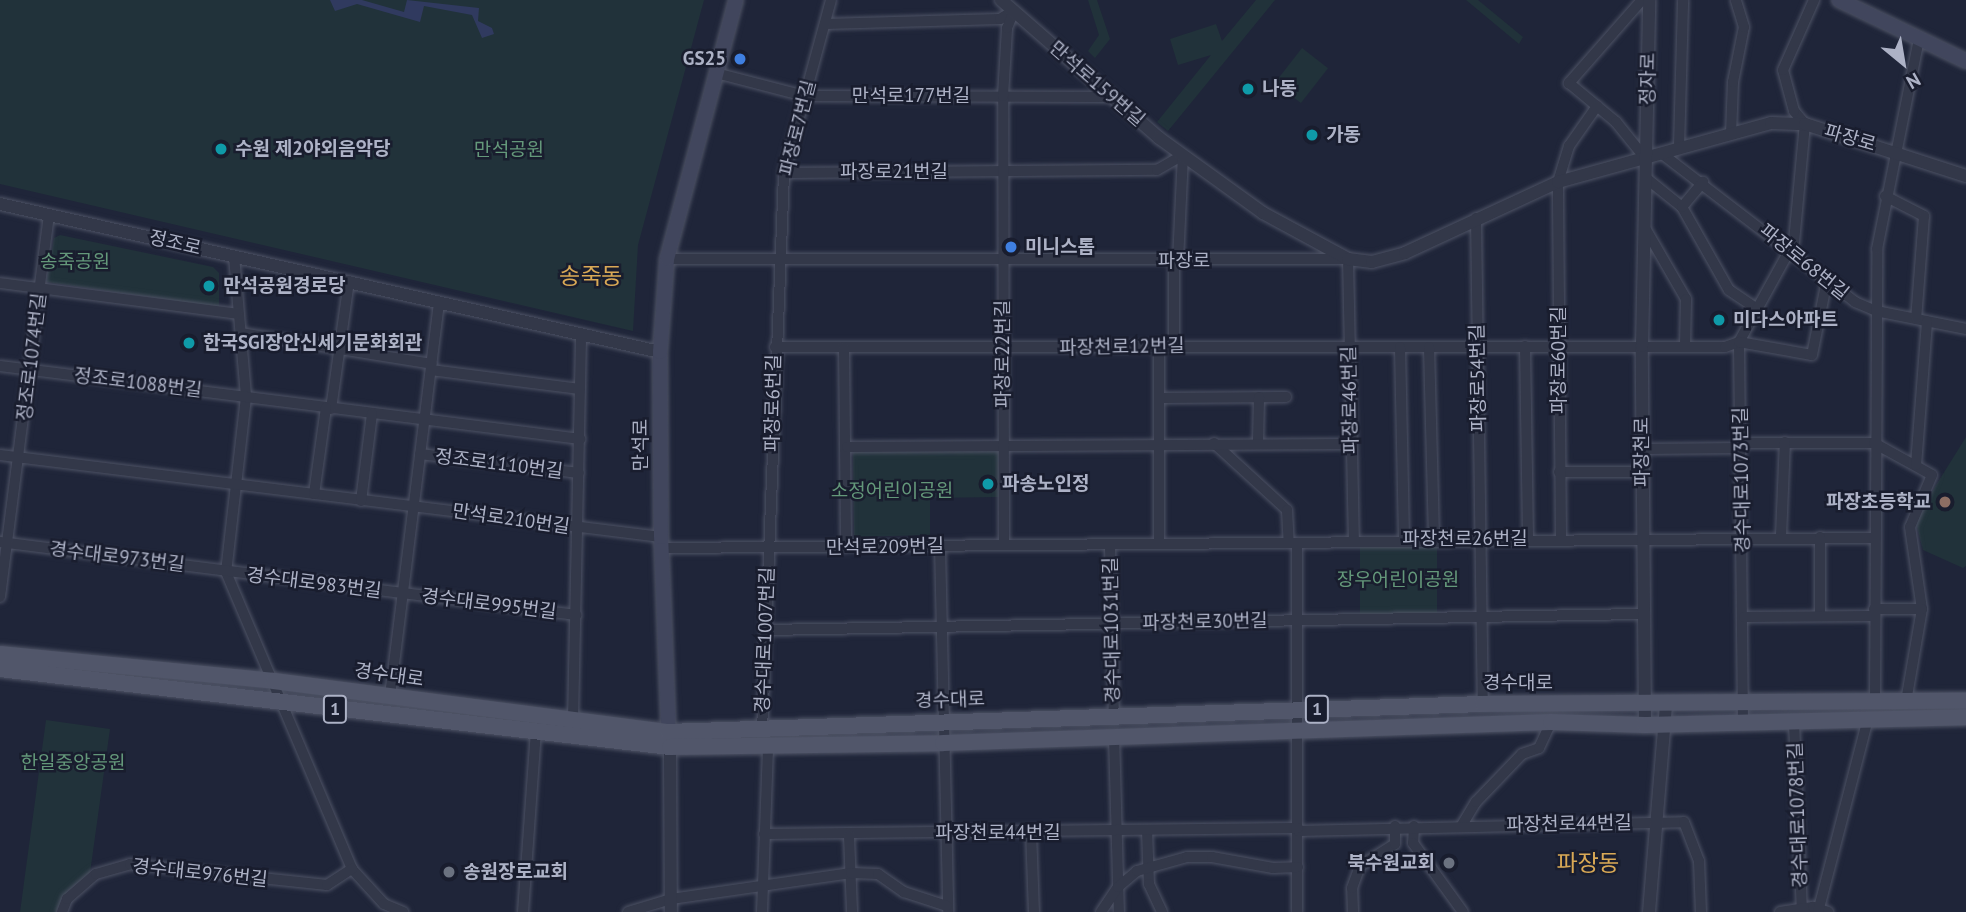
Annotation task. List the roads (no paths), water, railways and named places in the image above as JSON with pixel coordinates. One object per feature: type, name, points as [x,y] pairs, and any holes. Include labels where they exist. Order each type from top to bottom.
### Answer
[{"type":"main road","name":"만석로","points":[[669,739],[661,543],[660,352],[667,259],[736,0]]},
{"type":"main road","points":[[1839,0],[1966,61]]},
{"type":"main road","name":"경수대로","points":[[0,654],[200,676],[274,681],[390,696],[573,720],[610,733]]},
{"type":"main road","name":"경수대로","points":[[0,669],[536,732],[610,733],[723,747],[724,742],[760,737]]},
{"type":"main road","points":[[160,688],[176,679],[197,682],[200,676]]},
{"type":"main road","name":"경수대로","points":[[943,733],[1114,715],[1298,709],[1483,704],[1743,705],[1966,701]]},
{"type":"main road","name":"경수대로","points":[[669,739],[943,733],[1114,736],[1551,722],[1645,725],[1966,717]]},
{"type":"street","name":"파장로7번길","points":[[781,259],[785,173],[831,0]]},
{"type":"street","name":"만석로159번길","points":[[1001,0],[1110,97],[1183,155],[1263,214],[1348,259]]},
{"type":"street","points":[[1643,0],[1569,83],[1597,106],[1646,159]]},
{"type":"street","name":"정자로","points":[[1646,159],[1649,0]]},
{"type":"street","points":[[1679,147],[1683,0]]},
{"type":"street","points":[[1731,134],[1733,82],[1744,27],[1736,0]]},
{"type":"street","points":[[1739,342],[1790,250],[1805,124],[1794,111],[1783,70],[1814,0]]},
{"type":"street","points":[[825,24],[1000,19],[1014,11]]},
{"type":"street","points":[[1003,261],[1003,96],[1007,28],[1014,11]]},
{"type":"street","points":[[1875,702],[1873,538],[1877,249],[1894,151],[1919,39]]},
{"type":"street","name":"만석로177번길","points":[[716,73],[804,96],[1110,97]]},
{"type":"street","name":"파장로60번길","points":[[1561,539],[1558,181],[1569,146],[1597,106]]},
{"type":"street","name":"파장로","points":[[667,259],[1348,259],[1371,262],[1405,253],[1558,181],[1771,123],[1805,124],[1966,176]]},
{"type":"street","name":"파장로68번길","points":[[1661,153],[1703,182],[1855,302],[1875,311],[1966,329]]},
{"type":"street","points":[[1174,345],[1183,155]]},
{"type":"street","name":"파장로21번길","points":[[785,173],[1157,170],[1183,155]]},
{"type":"street","name":"파장천로","points":[[1645,725],[1642,346],[1646,159]]},
{"type":"street","points":[[1646,178],[1682,207],[1729,289],[1759,310]]},
{"type":"street","points":[[1682,207],[1703,182]]},
{"type":"street","points":[[1885,197],[1924,216],[1916,319]]},
{"type":"street","name":"정조로","points":[[0,205],[660,352]]},
{"type":"street","name":"정조로1074번길","points":[[0,597],[4,543],[20,457],[49,215]]},
{"type":"street","name":"파장로54번길","points":[[1476,218],[1483,704]]},
{"type":"street","points":[[1643,224],[1686,299],[1685,346]]},
{"type":"street","points":[[234,256],[247,397],[226,572],[352,869],[383,904],[403,912]]},
{"type":"street","name":"파장로6번길","points":[[768,548],[781,259]]},
{"type":"street","name":"파장로46번길","points":[[1348,259],[1354,541]]},
{"type":"street","name":"파장로22번길","points":[[1003,261],[1004,545]]},
{"type":"street","name":"파장천로12번길","points":[[775,348],[1174,345],[1685,346],[1739,342],[1812,355],[1827,280]]},
{"type":"street","points":[[314,494],[349,281]]},
{"type":"street","points":[[0,283],[238,314]]},
{"type":"street","name":"경수대로983번길","points":[[390,696],[439,302]]},
{"type":"street","points":[[1916,465],[1927,321]]},
{"type":"street","points":[[241,333],[339,346],[431,367],[580,389]]},
{"type":"street","name":"정조로1110번길","points":[[577,528],[581,336]]},
{"type":"street","name":"경수대로1073번길","points":[[1739,342],[1744,538],[1743,723]]},
{"type":"street","points":[[1159,346],[1159,544]]},
{"type":"street","points":[[1525,346],[1528,539]]},
{"type":"street","points":[[844,347],[846,547]]},
{"type":"street","points":[[1400,347],[1404,539]]},
{"type":"street","points":[[1429,347],[1434,538]]},
{"type":"street","name":"정조로1088번길","points":[[0,366],[372,414]]},
{"type":"street","points":[[1258,442],[1259,397]]},
{"type":"street","points":[[1160,398],[1286,397]]},
{"type":"street","points":[[361,500],[372,414]]},
{"type":"street","name":"정조로1110번길","points":[[372,414],[580,439]]},
{"type":"street","points":[[847,447],[1258,442],[1351,444]]},
{"type":"street","points":[[1782,536],[1785,442]]},
{"type":"street","points":[[1643,449],[1785,442],[1874,443],[1932,475],[1910,527],[1922,609],[1906,702]]},
{"type":"street","points":[[1214,443],[1287,510],[1293,543],[1298,620],[1297,912]]},
{"type":"street","name":"정조로1110번길","points":[[420,454],[579,473]]},
{"type":"street","name":"만석로210번길","points":[[0,455],[577,528],[661,543]]},
{"type":"street","points":[[1559,472],[1643,472]]},
{"type":"street","name":"경수대로995번길","points":[[573,720],[577,528]]},
{"type":"street","points":[[1820,616],[1821,537]]},
{"type":"street","name":"파장천로26번길","points":[[1110,545],[1434,538],[1873,538]]},
{"type":"street","name":"경수대로973번길","points":[[4,543],[226,572]]},
{"type":"street","name":"만석로209번길","points":[[661,543],[768,548],[1110,545]]},
{"type":"street","name":"경수대로1031번길","points":[[1110,545],[1114,624],[1114,715]]},
{"type":"street","points":[[628,912],[851,873],[878,874],[904,892],[948,909],[940,546]]},
{"type":"street","name":"경수대로1007번길","points":[[762,912],[764,834],[760,737],[768,548]]},
{"type":"street","name":"경수대로983번길","points":[[226,572],[402,593]]},
{"type":"street","name":"경수대로995번길","points":[[402,593],[576,615]]},
{"type":"street","points":[[1744,617],[1820,616],[1922,609]]},
{"type":"street","name":"파장천로30번길","points":[[766,630],[1643,614]]},
{"type":"street","points":[[1649,912],[1660,823],[1666,705]]},
{"type":"street","points":[[1801,910],[1822,911],[1868,719]]},
{"type":"street","name":"경수대로","points":[[1462,825],[1476,802],[1522,754],[1539,748],[1551,722]]},
{"type":"street","name":"경수대로1078번길","points":[[1780,912],[1801,910],[1794,722]]},
{"type":"street","points":[[523,912],[536,732]]},
{"type":"street","points":[[1114,736],[1119,912]]},
{"type":"street","name":"만석로","points":[[669,739],[671,905]]},
{"type":"street","points":[[1660,823],[1684,822],[1695,843],[1701,912]]},
{"type":"street","name":"파장천로44번길","points":[[764,834],[849,836],[946,832],[1298,830],[1395,826],[1660,823]]},
{"type":"street","points":[[1395,826],[1395,844]]},
{"type":"street","points":[[1414,826],[1413,843],[1463,912]]},
{"type":"street","points":[[1147,830],[1149,884],[1162,912]]},
{"type":"street","points":[[1031,831],[1034,912]]},
{"type":"street","points":[[849,836],[852,912]]},
{"type":"street","points":[[1353,912],[1352,888],[1360,866],[1395,844],[1413,843]]},
{"type":"street","points":[[1101,912],[1118,887],[1150,866],[1212,857],[1242,865],[1298,867]]},
{"type":"street","name":"경수대로976번길","points":[[62,912],[67,899],[96,874],[130,864],[327,885],[352,869]]},
{"type":"water","points":[[330,0],[362,0],[404,12],[407,0],[479,8],[478,21],[492,28],[494,34],[482,38],[472,15],[424,6],[420,22],[357,4],[335,11]]},
{"type":"place","name":"GS25","points":[[740,59]]},
{"type":"place","name":"나동","points":[[1248,89]]},
{"type":"place","name":"가동","points":[[1312,135]]},
{"type":"place","name":"수원 제2야외음악당","points":[[221,149]]},
{"type":"place","name":"미니스톱","points":[[1011,247]]},
{"type":"place","name":"만석공원경로당","points":[[209,286]]},
{"type":"place","name":"미다스아파트","points":[[1719,320]]},
{"type":"place","name":"한국SGI장안신세기문화회관","points":[[189,343]]},
{"type":"place","name":"파송노인정","points":[[988,484]]},
{"type":"place","name":"파장초등학교","points":[[1945,502]]},
{"type":"place","name":"북수원교회","points":[[1449,863]]},
{"type":"place","name":"송원장로교회","points":[[449,872]]},
{"type":"district","name":"송죽동","points":[[591,276]]},
{"type":"district","name":"파장동","points":[[1588,863]]},
{"type":"park label","name":"만석공원","points":[[509,150]]},
{"type":"park label","name":"송죽공원","points":[[75,262]]},
{"type":"park label","name":"소정어린이공원","points":[[892,491]]},
{"type":"park label","name":"장우어린이공원","points":[[1398,580]]},
{"type":"park label","name":"한일중앙공원","points":[[73,763]]}]
